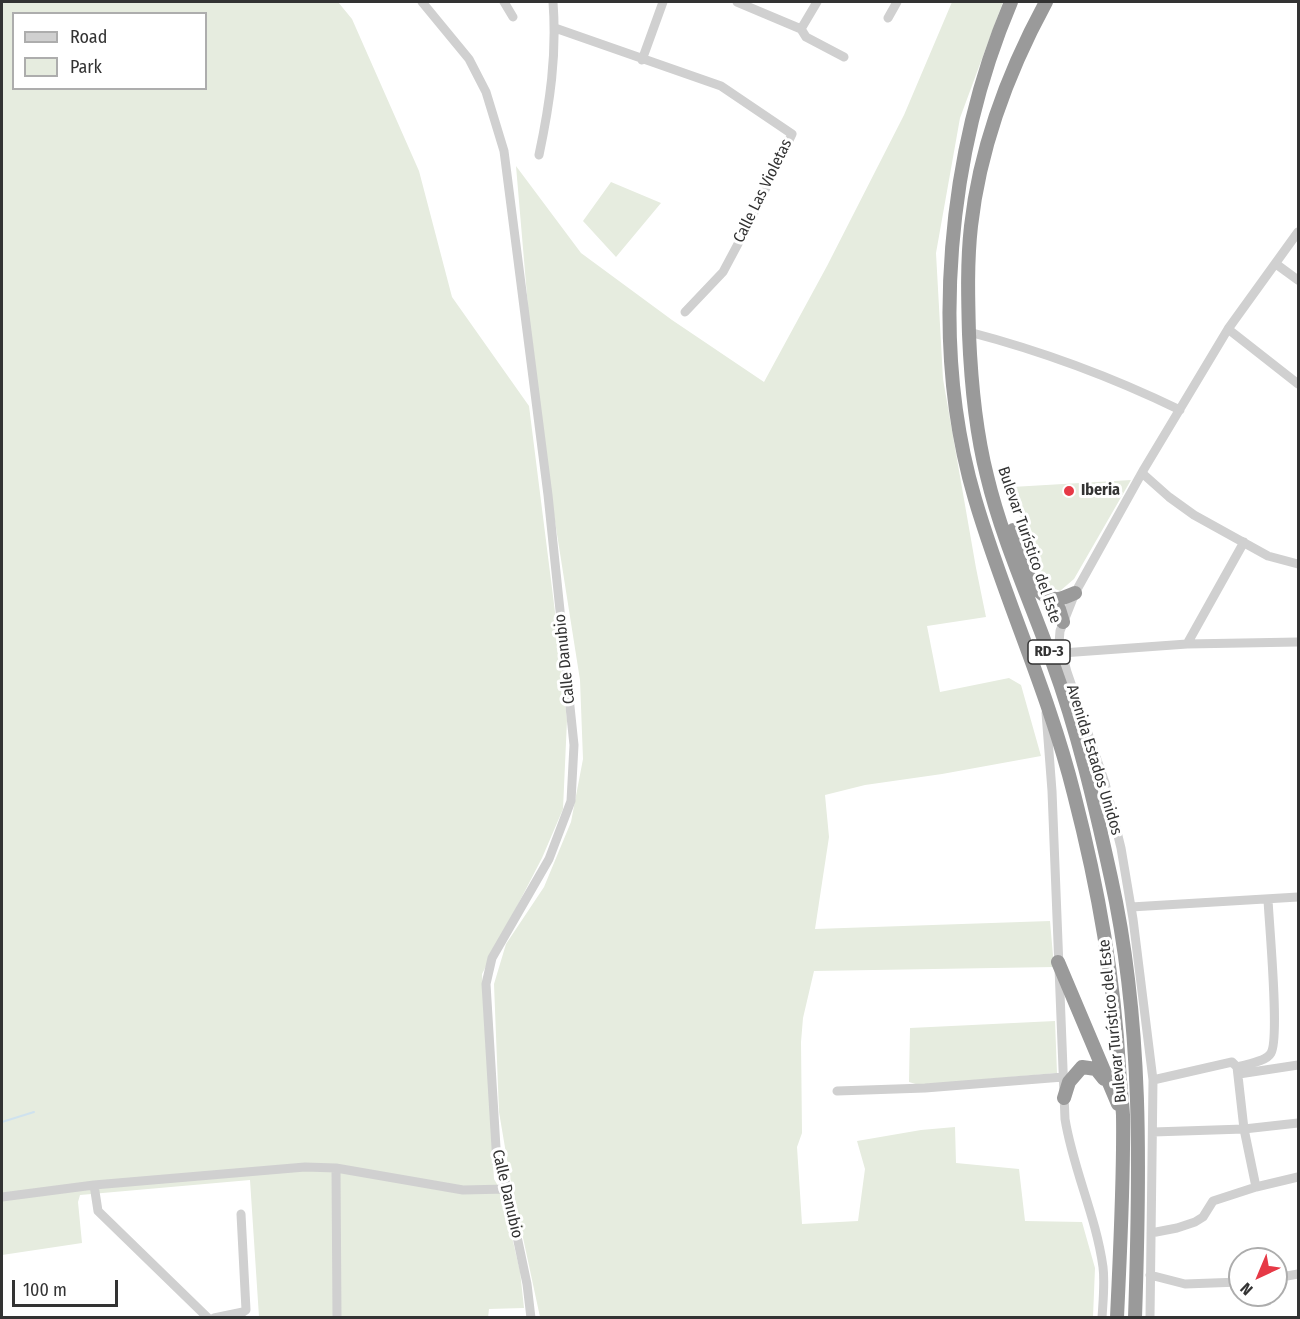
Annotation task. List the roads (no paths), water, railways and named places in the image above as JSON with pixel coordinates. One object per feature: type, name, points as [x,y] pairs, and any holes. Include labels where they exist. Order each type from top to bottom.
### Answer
[{"type":"highway","name":"Bulevar Turístico del Este","points":[[1011,2],[1000,27],[984,79],[962,173],[952,250],[950,340],[958,421],[975,498],[1074,791],[1112,987],[1123,1113],[1117,1317]]},
{"type":"highway","name":"Bulevar Turístico del Este","points":[[1046,2],[1024,43],[1004,90],[985,151],[971,225],[968,272],[971,376],[977,428],[987,477],[1018,573],[1052,661],[1081,749],[1112,881],[1129,982],[1136,1056],[1138,1110],[1135,1317]]},
{"type":"highway","points":[[971,376],[982,406],[993,474],[1033,586],[1049,597],[1059,609],[1063,622]]},
{"type":"highway","points":[[1049,597],[1059,599],[1075,593]]},
{"type":"highway","points":[[1058,962],[1123,1113]]},
{"type":"highway","points":[[1064,1098],[1069,1082],[1082,1067],[1096,1069],[1111,1087]]},
{"type":"street","name":"Calle Danubio","points":[[422,2],[469,59],[486,92],[504,151],[548,495],[574,745],[571,801],[549,859],[492,958],[486,984],[497,1164],[507,1189],[527,1284],[531,1317]]},
{"type":"street","points":[[504,2],[513,17]]},
{"type":"street","points":[[539,155],[550,100],[555,28],[554,2]]},
{"type":"street","points":[[642,60],[663,2]]},
{"type":"street","points":[[737,2],[801,29],[806,37],[844,57]]},
{"type":"street","points":[[801,29],[817,2]]},
{"type":"street","points":[[888,18],[897,2]]},
{"type":"street","name":"Calle Las Violetas","points":[[555,28],[721,86],[792,134],[723,272],[685,312]]},
{"type":"street","name":"Avenida Estados Unidos","points":[[1149,1317],[1153,1080],[1131,907],[1121,848],[1105,783],[1059,643],[1063,622],[1075,593],[1142,473],[1228,329],[1299,232]]},
{"type":"street","points":[[1276,264],[1299,280]]},
{"type":"street","points":[[1228,329],[1299,384]]},
{"type":"street","points":[[969,332],[1081,366],[1126,384],[1180,410]]},
{"type":"street","points":[[1142,473],[1180,506],[1268,556],[1299,564]]},
{"type":"street","points":[[1187,644],[1244,542]]},
{"type":"street","points":[[1062,653],[1187,644],[1299,642]]},
{"type":"street","name":"Avenida Estados Unidos","points":[[1044,697],[1052,790],[1064,1098],[1068,1139],[1100,1248],[1103,1270],[1102,1317]]},
{"type":"street","points":[[1131,907],[1299,897]]},
{"type":"street","points":[[1238,1070],[1267,1058],[1272,1052],[1274,1015],[1268,899]]},
{"type":"street","points":[[1153,1080],[1212,1067],[1223,1062],[1232,1062],[1238,1070],[1244,1129],[1256,1187]]},
{"type":"street","points":[[1238,1070],[1299,1065]]},
{"type":"street","points":[[837,1091],[925,1088],[1063,1077]]},
{"type":"street","points":[[1153,1132],[1244,1129],[1299,1123]]},
{"type":"street","points":[[2,1197],[94,1185],[305,1167],[336,1168],[463,1190],[507,1189]]},
{"type":"street","points":[[336,1168],[337,1317]]},
{"type":"street","points":[[1151,1233],[1196,1222],[1203,1217],[1213,1201],[1256,1187],[1299,1177]]},
{"type":"street","points":[[94,1185],[98,1211],[208,1317]]},
{"type":"street","points":[[214,1317],[246,1310],[241,1214]]},
{"type":"street","points":[[1150,1275],[1185,1284],[1228,1282]]},
{"type":"waterway","points":[[2,1122],[34,1112]]},
{"type":"place","name":"Iberia","points":[[1069,491]]}]
